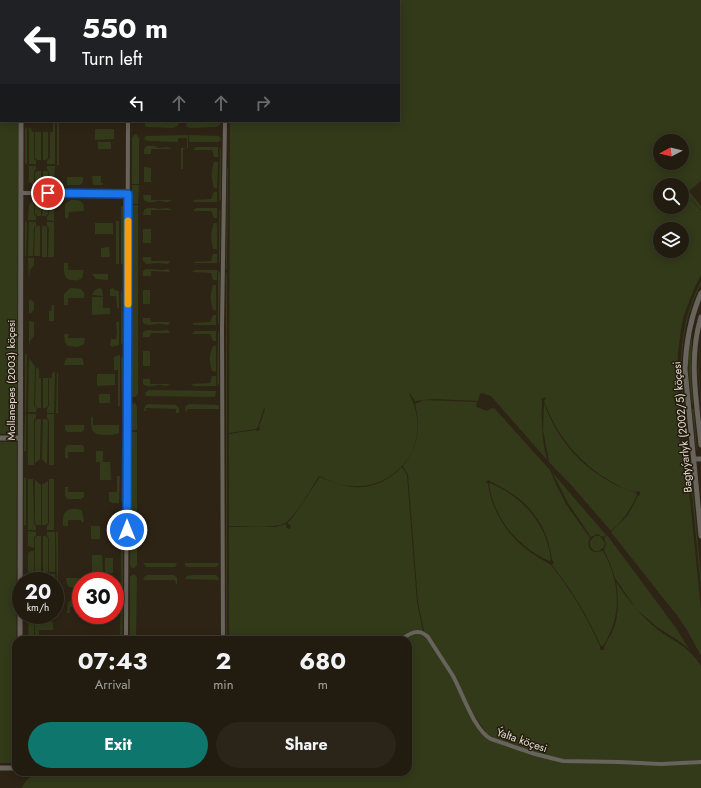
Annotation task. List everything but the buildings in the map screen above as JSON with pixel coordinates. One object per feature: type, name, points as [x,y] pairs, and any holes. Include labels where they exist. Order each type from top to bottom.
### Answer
[{"type":"street","name":"Mollanepes (2003) köçesi","points":[[20,636],[22,122]]},
{"type":"street","points":[[126,636],[128,122]]},
{"type":"street","points":[[222,636],[222,321],[225,122]]},
{"type":"street","points":[[21,193],[128,194]]},
{"type":"street","name":"Bagtyýarlyk (2002/5) köçesi","points":[[701,293],[691,319],[686,349],[686,374],[701,536]]},
{"type":"street","name":"Bagtyýarlyk (2002/5) köçesi","points":[[701,317],[695,350],[694,369],[701,445]]},
{"type":"street","points":[[689,329],[698,330]]},
{"type":"street","points":[[0,438],[20,438]]},
{"type":"street","points":[[694,459],[701,459]]},
{"type":"street","name":"Ýalta köçesi","points":[[407,636],[417,631],[422,632],[428,637],[452,675],[465,702],[484,733],[491,739],[541,756],[563,761],[661,764],[701,762]]},
{"type":"street","points":[[0,768],[12,768]]},
{"type":"green space","points":[[400,0],[701,0],[701,181],[689,191],[689,178],[653,178],[653,214],[689,214],[689,197],[701,211],[701,275],[684,315],[678,353],[677,371],[680,407],[678,430],[681,451],[687,470],[701,609],[701,656],[679,618],[611,532],[628,515],[638,496],[640,495],[640,492],[629,491],[612,482],[589,466],[570,448],[555,426],[549,414],[544,401],[546,398],[544,397],[541,399],[543,438],[547,460],[491,396],[482,393],[480,394],[478,401],[435,399],[415,401],[409,392],[416,412],[417,433],[415,445],[403,465],[395,473],[385,479],[364,486],[343,485],[319,476],[298,508],[285,523],[266,527],[229,526],[229,434],[256,430],[259,431],[264,408],[256,429],[229,433],[230,122],[400,122]]},
{"type":"green space","points":[[0,122],[18,122],[17,434],[0,434]]},
{"type":"green space","points":[[53,122],[55,122],[55,164],[47,164],[47,161],[50,158],[50,132],[53,132]]},
{"type":"green space","points":[[57,122],[59,122],[59,165],[57,165]]},
{"type":"green space","points":[[220,122],[220,125],[216,127],[191,128],[187,127],[186,124],[188,123]]},
{"type":"green space","points":[[145,123],[179,123],[178,126],[173,128],[148,127],[145,126]]},
{"type":"green space","points":[[27,127],[27,164],[25,164],[25,129]]},
{"type":"green space","points":[[29,127],[31,128],[32,132],[34,132],[34,159],[36,164],[29,164]]},
{"type":"green space","points":[[95,129],[114,129],[114,139],[95,140]]},
{"type":"green space","points":[[35,132],[41,132],[41,160],[37,160],[35,158]]},
{"type":"green space","points":[[43,132],[48,132],[48,158],[46,160],[43,160]]},
{"type":"green space","points":[[136,134],[139,138],[139,184],[132,184],[132,138]]},
{"type":"green space","points":[[188,135],[188,148],[183,149],[183,169],[181,169],[181,148],[187,148],[187,138],[178,138],[178,142],[147,141],[144,139],[147,136]]},
{"type":"green space","points":[[189,135],[218,136],[221,140],[218,142],[189,142]]},
{"type":"green space","points":[[98,142],[111,142],[111,149],[98,149]]},
{"type":"green space","points":[[147,146],[155,146],[158,148],[168,147],[171,149],[151,149],[151,154],[144,154],[144,149]]},
{"type":"green space","points":[[196,147],[218,147],[218,157],[214,157],[212,150],[193,150]]},
{"type":"green space","points":[[220,147],[221,199],[219,202]]},
{"type":"green space","points":[[214,162],[218,162],[217,188],[214,188],[212,178]]},
{"type":"green space","points":[[29,166],[36,166],[34,172],[34,185],[29,182]]},
{"type":"green space","points":[[47,166],[55,166],[54,181],[51,185],[49,185],[49,172]]},
{"type":"green space","points":[[144,167],[151,168],[151,182],[144,182]]},
{"type":"green space","points":[[227,167],[228,169],[226,270]]},
{"type":"green space","points":[[37,171],[41,171],[41,185],[35,185],[35,173]]},
{"type":"green space","points":[[43,171],[48,172],[48,185],[43,185]]},
{"type":"green space","points":[[92,176],[101,176],[101,183],[103,183],[103,185],[93,185]]},
{"type":"green space","points":[[67,177],[83,177],[83,182],[80,185],[67,185]]},
{"type":"green space","points":[[132,185],[139,185],[138,204],[132,204]]},
{"type":"green space","points":[[689,191],[701,206],[701,210],[689,197]]},
{"type":"green space","points":[[214,192],[217,192],[217,202],[195,202],[193,200],[211,199]]},
{"type":"green space","points":[[143,195],[151,195],[151,200],[171,200],[168,202],[149,202],[144,200]]},
{"type":"green space","points":[[71,200],[77,200],[83,203],[84,211],[69,212],[68,218],[65,218],[65,204]]},
{"type":"green space","points":[[34,201],[34,214],[36,216],[36,220],[28,220],[29,206],[31,202]]},
{"type":"green space","points":[[35,201],[41,201],[41,216],[37,216],[35,213]]},
{"type":"green space","points":[[43,201],[48,202],[48,214],[46,216],[42,216]]},
{"type":"green space","points":[[49,202],[52,202],[54,206],[54,221],[47,220],[49,214]]},
{"type":"green space","points":[[132,205],[138,205],[138,394],[135,397],[132,397],[131,394]]},
{"type":"green space","points":[[121,206],[123,206],[123,264],[121,264]]},
{"type":"green space","points":[[147,208],[168,208],[171,210],[151,210],[151,215],[143,215],[144,210]]},
{"type":"green space","points":[[196,208],[217,208],[217,218],[214,218],[211,211],[193,211]]},
{"type":"green space","points":[[219,208],[220,261],[219,263]]},
{"type":"green space","points":[[116,221],[119,221],[119,264],[116,264]]},
{"type":"green space","points":[[25,222],[27,222],[26,256],[25,256]]},
{"type":"green space","points":[[29,222],[36,222],[36,226],[34,228],[33,256],[28,256]]},
{"type":"green space","points":[[47,222],[54,222],[54,257],[48,257],[49,228],[47,226]]},
{"type":"green space","points":[[95,223],[113,223],[113,234],[95,234]]},
{"type":"green space","points":[[214,223],[217,223],[217,249],[213,249],[211,239]]},
{"type":"green space","points":[[40,226],[40,256],[34,256],[35,228]]},
{"type":"green space","points":[[42,226],[46,226],[47,228],[47,257],[42,257]]},
{"type":"green space","points":[[143,229],[151,229],[151,243],[143,243]]},
{"type":"green space","points":[[109,247],[110,257],[101,257],[101,248]]},
{"type":"green space","points":[[213,254],[217,254],[217,263],[193,262],[211,261]]},
{"type":"green space","points":[[143,257],[151,257],[151,261],[170,261],[168,264],[147,264],[143,261]]},
{"type":"green space","points":[[28,258],[34,258],[34,265],[30,270],[29,280]]},
{"type":"green space","points":[[64,263],[68,263],[68,270],[84,270],[82,278],[79,280],[69,280],[65,274]]},
{"type":"green space","points":[[146,269],[168,269],[170,272],[151,271],[151,276],[143,276],[143,271]]},
{"type":"green space","points":[[195,270],[217,270],[217,280],[213,280],[211,273],[192,272]]},
{"type":"green space","points":[[218,270],[220,273],[218,325]]},
{"type":"green space","points":[[226,273],[227,273],[227,636]]},
{"type":"green space","points":[[92,274],[108,274],[108,280],[96,279]]},
{"type":"green space","points":[[701,281],[685,329],[682,358],[683,406],[681,373],[682,342],[688,312]]},
{"type":"green space","points":[[213,285],[216,285],[216,310],[213,310],[211,300]]},
{"type":"green space","points":[[70,288],[81,289],[84,293],[84,298],[68,298],[68,305],[64,305],[64,294]]},
{"type":"green space","points":[[99,288],[102,289],[103,296],[92,295],[94,291]]},
{"type":"green space","points":[[114,288],[114,290],[119,291],[119,308],[117,308],[116,296],[110,296],[110,289]]},
{"type":"green space","points":[[143,290],[150,290],[150,304],[143,304]]},
{"type":"green space","points":[[121,291],[123,342],[121,345]]},
{"type":"green space","points":[[92,297],[103,297],[103,308],[110,308],[110,314],[92,315]]},
{"type":"green space","points":[[29,299],[34,302],[34,310],[31,313],[29,313]]},
{"type":"green space","points":[[52,305],[54,305],[54,321],[49,321],[49,311],[51,311]]},
{"type":"green space","points":[[213,315],[216,315],[216,325],[194,325],[192,323],[210,322]]},
{"type":"green space","points":[[143,318],[150,318],[151,322],[170,322],[168,325],[148,325],[143,323]]},
{"type":"green space","points":[[29,321],[34,322],[34,336],[30,341],[29,347]]},
{"type":"green space","points":[[119,321],[119,345],[112,347],[110,345],[111,339],[116,339],[116,322]]},
{"type":"green space","points":[[147,330],[168,330],[170,333],[151,333],[150,337],[143,337],[143,332]]},
{"type":"green space","points":[[195,331],[216,331],[216,341],[213,341],[210,334],[192,334]]},
{"type":"green space","points":[[218,331],[219,383],[217,386]]},
{"type":"green space","points":[[64,334],[69,334],[68,338],[85,338],[84,344],[78,347],[68,346],[65,342]]},
{"type":"green space","points":[[701,337],[699,370],[701,404],[698,370]]},
{"type":"green space","points":[[692,338],[691,372],[693,405],[688,361]]},
{"type":"green space","points":[[213,346],[216,346],[216,372],[212,371],[210,361]]},
{"type":"green space","points":[[143,351],[150,351],[150,366],[143,366]]},
{"type":"green space","points":[[25,354],[27,354],[26,412],[25,412]]},
{"type":"green space","points":[[120,355],[120,406],[118,406],[118,370],[114,370],[114,357]]},
{"type":"green space","points":[[121,356],[123,359],[124,417],[122,419]]},
{"type":"green space","points":[[29,358],[35,366],[34,406],[37,409],[36,412],[28,412]]},
{"type":"green space","points":[[67,358],[82,358],[84,365],[64,365]]},
{"type":"green space","points":[[36,367],[39,369],[39,378],[41,378],[41,408],[37,408],[35,406]]},
{"type":"green space","points":[[55,372],[54,413],[47,413],[49,406],[49,378],[52,378],[52,373]]},
{"type":"green space","points":[[57,372],[58,413],[56,413]]},
{"type":"green space","points":[[97,374],[115,374],[115,385],[97,386]]},
{"type":"green space","points":[[212,376],[216,376],[216,386],[194,386],[191,384],[210,383]]},
{"type":"green space","points":[[43,378],[48,378],[48,406],[46,408],[43,408]]},
{"type":"green space","points":[[143,379],[150,379],[150,384],[170,384],[167,386],[148,386],[143,384]]},
{"type":"green space","points":[[149,390],[216,391],[215,397],[146,396],[145,393]]},
{"type":"green space","points":[[99,394],[110,394],[110,403],[99,403]]},
{"type":"green space","points":[[424,400],[477,402],[477,407],[487,411],[492,408],[495,409],[550,470],[566,504],[590,538],[588,544],[589,548],[594,552],[603,551],[613,574],[617,598],[616,611],[614,623],[603,646],[601,646],[591,625],[573,594],[552,565],[554,562],[552,560],[545,534],[540,522],[533,512],[515,495],[489,480],[486,482],[488,484],[497,514],[508,531],[522,546],[551,565],[558,574],[584,614],[600,646],[600,650],[604,650],[616,621],[618,595],[616,582],[645,618],[657,629],[686,648],[696,659],[701,666],[701,760],[673,762],[571,760],[551,758],[491,737],[487,734],[472,712],[428,635],[424,631],[418,602],[408,475],[403,466],[412,451],[417,437],[418,421],[415,404]]},
{"type":"green space","points":[[135,403],[137,407],[137,430],[131,430],[131,407],[132,404]]},
{"type":"green space","points":[[544,403],[550,419],[568,447],[579,459],[605,479],[636,493],[637,495],[629,510],[619,524],[611,531],[549,462],[543,430]]},
{"type":"green space","points":[[148,404],[176,405],[179,408],[179,413],[176,413],[176,409],[146,408],[146,411],[144,411],[145,406]]},
{"type":"green space","points":[[190,404],[217,405],[219,406],[219,409],[187,409],[187,411],[185,411],[186,406]]},
{"type":"green space","points":[[692,409],[694,409],[697,449],[696,449]]},
{"type":"green space","points":[[25,414],[26,451],[24,451]]},
{"type":"green space","points":[[28,414],[36,414],[36,418],[34,420],[34,465],[28,465]]},
{"type":"green space","points":[[47,414],[54,414],[54,465],[49,465],[49,421]]},
{"type":"green space","points":[[93,416],[93,425],[119,425],[119,433],[114,435],[106,435],[95,433],[91,426],[91,418]]},
{"type":"green space","points":[[37,419],[41,419],[40,459],[35,463],[35,421]]},
{"type":"green space","points":[[43,419],[48,421],[47,464],[42,459]]},
{"type":"green space","points":[[65,425],[84,425],[84,430],[81,432],[67,432]]},
{"type":"green space","points":[[131,432],[137,432],[137,515],[131,515]]},
{"type":"green space","points":[[0,442],[17,442],[17,572],[12,572],[12,624],[16,624],[16,636],[12,636],[12,763],[0,763]]},
{"type":"green space","points":[[122,444],[123,499],[121,502]]},
{"type":"green space","points":[[67,445],[82,445],[84,447],[84,452],[68,452],[68,458],[65,458],[65,449]]},
{"type":"green space","points":[[96,451],[103,451],[103,462],[110,462],[111,480],[100,480],[100,462],[96,462]]},
{"type":"green space","points":[[688,455],[690,459],[701,590]]},
{"type":"green space","points":[[402,467],[407,475],[417,602],[423,631],[416,630],[402,636],[229,636],[229,527],[275,527],[286,524],[287,528],[290,529],[291,526],[287,523],[293,517],[320,477],[342,485],[363,487],[383,481]]},
{"type":"green space","points":[[552,472],[606,535],[603,537],[597,534],[591,537],[568,503]]},
{"type":"green space","points":[[117,476],[120,476],[119,503],[112,503],[109,501],[109,492],[117,492]]},
{"type":"green space","points":[[24,478],[26,478],[26,525],[24,525]]},
{"type":"green space","points":[[28,479],[33,479],[34,523],[36,530],[28,530]]},
{"type":"green space","points":[[49,479],[54,479],[54,530],[47,530],[47,526],[49,524]]},
{"type":"green space","points":[[35,480],[41,485],[41,525],[37,525],[35,523]]},
{"type":"green space","points":[[48,481],[48,523],[46,525],[42,525],[42,485]]},
{"type":"green space","points":[[490,483],[513,496],[531,513],[539,524],[544,535],[549,547],[551,560],[549,561],[527,548],[509,530],[496,509]]},
{"type":"green space","points":[[65,487],[68,487],[68,492],[84,492],[84,497],[81,499],[67,499],[65,495]]},
{"type":"green space","points":[[71,509],[78,509],[82,511],[84,522],[81,522],[81,520],[68,520],[68,526],[63,526],[63,518],[65,513]]},
{"type":"green space","points":[[121,517],[123,517],[123,572],[121,572]]},
{"type":"green space","points":[[131,517],[137,517],[137,565],[134,568],[130,565]]},
{"type":"green space","points":[[91,526],[100,526],[100,539],[91,539]]},
{"type":"green space","points":[[28,531],[36,532],[34,538],[34,548],[28,546]]},
{"type":"green space","points":[[47,532],[55,532],[55,572],[49,572],[49,538]]},
{"type":"green space","points":[[56,532],[58,532],[58,572],[57,572]]},
{"type":"green space","points":[[607,535],[676,628],[689,649],[657,627],[636,609],[615,578],[604,550],[606,544],[604,538]]},
{"type":"green space","points":[[37,536],[41,536],[41,572],[35,572],[35,538]]},
{"type":"green space","points":[[43,536],[46,536],[48,538],[48,572],[43,572]]},
{"type":"green space","points":[[595,536],[600,536],[605,543],[604,547],[599,551],[594,551],[590,546],[590,541]]},
{"type":"green space","points":[[34,551],[34,572],[28,572],[28,553]]},
{"type":"green space","points":[[92,555],[102,555],[103,572],[92,572]]},
{"type":"green space","points":[[105,558],[113,558],[113,572],[105,572]]},
{"type":"green space","points":[[143,563],[177,563],[175,567],[146,567]]},
{"type":"green space","points":[[185,563],[219,563],[218,566],[215,567],[189,567],[185,566]]},
{"type":"green space","points":[[134,574],[137,577],[136,636],[130,636],[130,577]]},
{"type":"green space","points":[[147,575],[174,575],[177,578],[177,584],[175,580],[143,580]]},
{"type":"green space","points":[[216,575],[219,580],[185,579],[187,576]]},
{"type":"green space","points":[[66,578],[72,578],[72,587],[69,587]]},
{"type":"green space","points":[[72,599],[70,613],[67,613],[68,603]]},
{"type":"green space","points":[[29,624],[34,624],[34,636],[28,636]]},
{"type":"green space","points":[[35,624],[53,624],[53,630],[39,630],[39,636],[35,636]]},
{"type":"green space","points":[[120,624],[122,624],[122,636],[120,636]]},
{"type":"green space","points":[[416,633],[426,636],[451,676],[470,714],[490,740],[537,756],[563,762],[701,763],[701,788],[22,788],[28,779],[33,776],[412,776],[412,636],[410,636]]},
{"type":"slow traffic","points":[[128,221],[128,304]]},
{"type":"route","points":[[48,193],[128,194],[127,530]]}]
